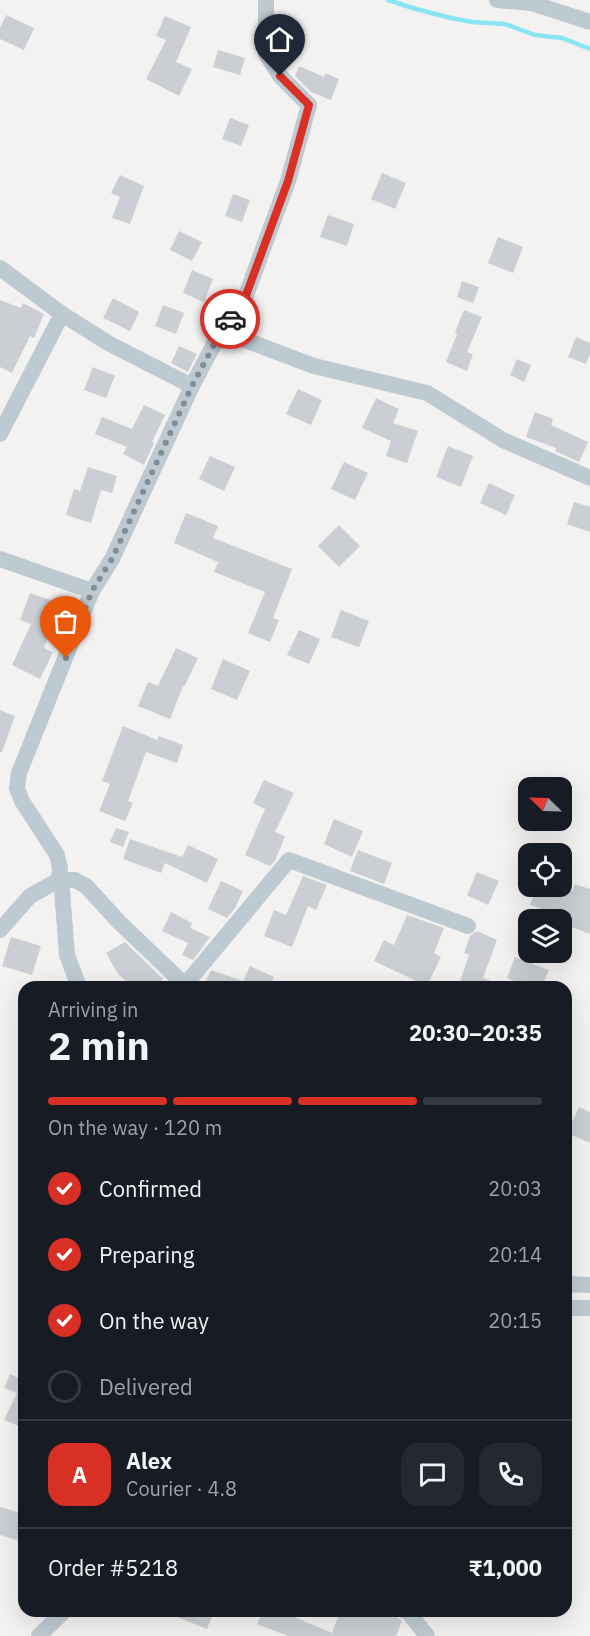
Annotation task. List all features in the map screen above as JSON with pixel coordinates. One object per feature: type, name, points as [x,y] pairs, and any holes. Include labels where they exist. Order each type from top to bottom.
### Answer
[{"type":"street","points":[[77,981],[67,955],[57,855],[22,801],[17,788],[19,772],[92,591],[112,559],[192,386],[221,331],[245,298],[288,181],[309,105],[280,76],[266,54],[264,24],[266,0]]},
{"type":"street","points":[[497,0],[531,3],[590,22]]},
{"type":"street","points":[[0,268],[62,314],[108,343],[192,386]]},
{"type":"street","points":[[0,434],[62,314]]},
{"type":"street","points":[[221,331],[314,366],[427,393],[503,440],[590,478]]},
{"type":"street","points":[[0,559],[92,591]]},
{"type":"street","points":[[190,981],[289,860],[468,926]]},
{"type":"street","points":[[0,930],[30,896],[59,880],[75,880],[86,886],[119,922],[181,981]]},
{"type":"street","points":[[572,1284],[590,1285]]},
{"type":"street","points":[[572,1308],[590,1308]]},
{"type":"street","points":[[39,1636],[58,1617]]},
{"type":"street","points":[[412,1617],[427,1636]]},
{"type":"building","points":[[6,15],[34,28],[24,50],[0,39],[0,28]]},
{"type":"building","points":[[165,16],[191,27],[176,62],[192,69],[179,96],[146,79],[166,40],[156,36]]},
{"type":"building","points":[[218,50],[245,58],[240,75],[213,67]]},
{"type":"building","points":[[299,66],[324,77],[326,73],[339,79],[331,100],[311,92],[295,76]]},
{"type":"building","points":[[230,118],[249,125],[241,146],[222,139]]},
{"type":"building","points":[[382,173],[406,183],[395,209],[371,199]]},
{"type":"building","points":[[120,175],[144,186],[130,224],[112,218],[120,197],[111,193]]},
{"type":"building","points":[[233,194],[250,200],[242,222],[225,216]]},
{"type":"building","points":[[328,215],[354,224],[347,246],[320,237]]},
{"type":"building","points":[[179,231],[202,242],[192,261],[170,250]]},
{"type":"building","points":[[498,237],[523,247],[513,273],[488,263]]},
{"type":"building","points":[[192,270],[213,279],[204,302],[183,293]]},
{"type":"building","points":[[462,281],[479,287],[473,303],[457,297]]},
{"type":"building","points":[[113,298],[139,312],[130,331],[103,318]]},
{"type":"building","points":[[0,300],[21,308],[23,303],[44,314],[34,338],[30,336],[12,373],[0,367]]},
{"type":"building","points":[[163,305],[184,313],[176,334],[155,326]]},
{"type":"building","points":[[464,310],[482,317],[467,352],[473,354],[467,371],[446,362]]},
{"type":"building","points":[[576,337],[590,343],[590,354],[586,364],[568,357]]},
{"type":"building","points":[[179,346],[197,354],[188,372],[171,363]]},
{"type":"building","points":[[517,359],[531,365],[524,382],[510,375]]},
{"type":"building","points":[[93,367],[115,376],[106,398],[84,390]]},
{"type":"building","points":[[298,389],[322,400],[311,425],[286,414]]},
{"type":"building","points":[[376,398],[399,409],[393,423],[418,431],[407,463],[386,456],[391,441],[362,428]]},
{"type":"building","points":[[144,405],[165,415],[144,465],[123,454],[127,447],[95,434],[102,417],[132,429]]},
{"type":"building","points":[[535,412],[553,419],[551,425],[588,442],[579,462],[555,451],[556,448],[526,437]]},
{"type":"building","points":[[448,446],[473,456],[461,487],[436,477]]},
{"type":"building","points":[[210,456],[235,467],[224,491],[199,479]]},
{"type":"building","points":[[344,462],[368,473],[355,500],[331,489]]},
{"type":"building","points":[[88,467],[117,476],[112,493],[101,490],[91,523],[66,515],[74,489],[80,491]]},
{"type":"building","points":[[489,483],[515,495],[506,515],[480,503]]},
{"type":"building","points":[[574,502],[590,507],[590,532],[567,524]]},
{"type":"building","points":[[186,513],[218,526],[213,538],[292,569],[273,618],[279,620],[270,642],[248,633],[265,592],[214,572],[218,562],[174,543]]},
{"type":"building","points":[[339,525],[360,546],[339,567],[318,546]]},
{"type":"building","points":[[30,593],[59,603],[44,648],[53,652],[40,679],[12,665],[31,624],[20,620]]},
{"type":"building","points":[[341,610],[369,621],[359,647],[331,637]]},
{"type":"building","points":[[299,630],[320,639],[309,664],[287,655]]},
{"type":"building","points":[[176,648],[198,658],[183,686],[170,719],[138,706],[148,682],[158,686]]},
{"type":"building","points":[[223,659],[250,671],[237,700],[211,689]]},
{"type":"building","points":[[0,710],[15,716],[2,752],[0,752]]},
{"type":"building","points":[[123,726],[157,740],[159,736],[183,745],[177,763],[146,752],[128,801],[133,803],[125,821],[99,811],[110,784],[102,781]]},
{"type":"building","points":[[264,780],[294,793],[275,832],[285,836],[275,861],[270,866],[245,855],[265,809],[253,803]]},
{"type":"building","points":[[334,819],[363,831],[352,857],[324,844]]},
{"type":"building","points":[[116,828],[129,832],[123,847],[110,842]]},
{"type":"building","points":[[130,839],[182,857],[188,845],[218,859],[207,883],[165,863],[161,873],[123,859]]},
{"type":"building","points":[[358,850],[392,863],[384,884],[350,871]]},
{"type":"building","points":[[477,872],[499,881],[488,905],[467,895]]},
{"type":"building","points":[[303,876],[327,885],[316,910],[308,906],[292,947],[264,936],[274,910],[286,915]]},
{"type":"building","points":[[221,881],[243,891],[227,918],[208,909]]},
{"type":"building","points":[[575,884],[590,889],[590,934],[572,927],[572,909],[542,909],[530,905],[533,897],[572,897]]},
{"type":"building","points":[[171,912],[192,923],[190,928],[210,937],[193,960],[182,955],[188,943],[162,931]]},
{"type":"building","points":[[407,915],[444,928],[434,953],[441,957],[429,981],[416,981],[374,961],[384,940],[394,945]]},
{"type":"building","points":[[477,931],[497,940],[483,978],[492,981],[460,981],[469,955],[464,953],[470,936]]},
{"type":"building","points":[[11,937],[41,946],[32,975],[2,966]]},
{"type":"building","points":[[125,942],[163,979],[162,981],[126,981],[118,974],[106,953]]},
{"type":"building","points":[[515,957],[518,958],[518,963],[531,963],[549,970],[544,981],[514,981],[507,978]]},
{"type":"building","points":[[250,966],[274,977],[272,981],[243,981]]},
{"type":"building","points":[[211,970],[243,981],[206,981]]},
{"type":"building","points":[[579,1107],[590,1112],[590,1143],[572,1135],[572,1122]]},
{"type":"building","points":[[10,1374],[18,1377],[18,1426],[4,1420],[17,1393],[4,1388]]},
{"type":"building","points":[[0,1507],[18,1512],[17,1540],[0,1535]]},
{"type":"building","points":[[177,1617],[212,1617],[207,1629]]},
{"type":"building","points":[[260,1617],[294,1617],[332,1633],[338,1617],[397,1617],[402,1621],[396,1636],[288,1636],[257,1624]]},
{"type":"waterway","points":[[388,0],[451,18],[505,24],[535,35],[562,38],[590,49]]},
{"type":"way so far","points":[[66,658],[92,591],[112,559],[192,386],[221,331],[230,319]]},
{"type":"route","points":[[230,319],[245,298],[288,181],[309,105],[280,76]]}]
